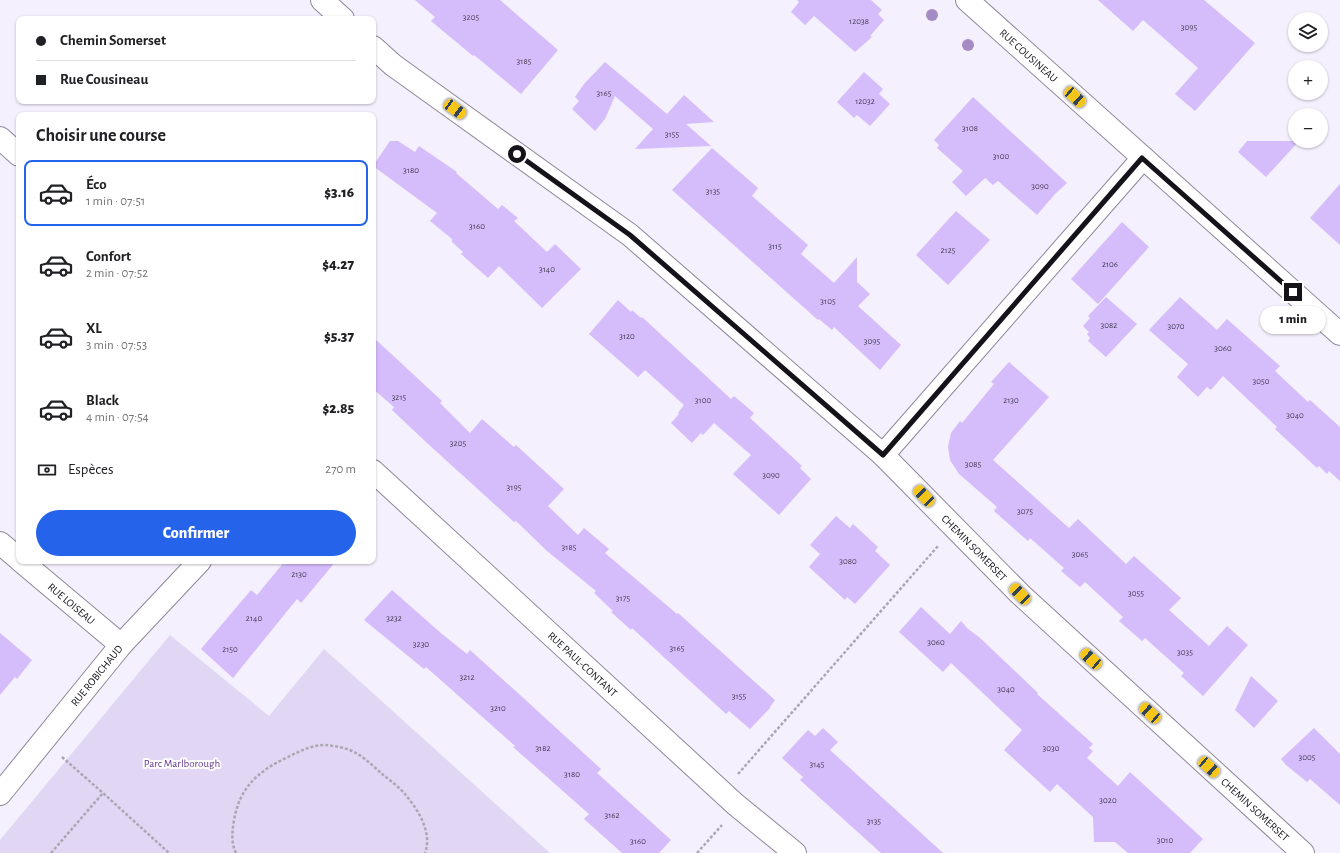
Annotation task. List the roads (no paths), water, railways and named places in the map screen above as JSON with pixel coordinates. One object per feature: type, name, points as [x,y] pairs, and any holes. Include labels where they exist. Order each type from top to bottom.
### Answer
[{"type":"street","points":[[322,0],[340,16]]},
{"type":"street","name":"RUE COUSINEAU","points":[[967,0],[1340,334]]},
{"type":"street","name":"CHEMIN SOMERSET","points":[[376,50],[393,65],[630,235],[883,455],[1020,594],[1303,853]]},
{"type":"street","points":[[0,138],[16,151]]},
{"type":"street","points":[[883,455],[1142,158]]},
{"type":"street","name":"RUE PAUL-CONTANT","points":[[376,475],[722,793],[795,853]]},
{"type":"street","name":"RUE LOISEAU","points":[[0,543],[16,557]]},
{"type":"street","name":"RUE LOISEAU","points":[[25,564],[122,645]]},
{"type":"street","name":"RUE ROBICHAUD","points":[[0,794],[122,645],[197,564]]},
{"type":"park label","name":"Parc Marlborough","points":[[182,763]]}]
